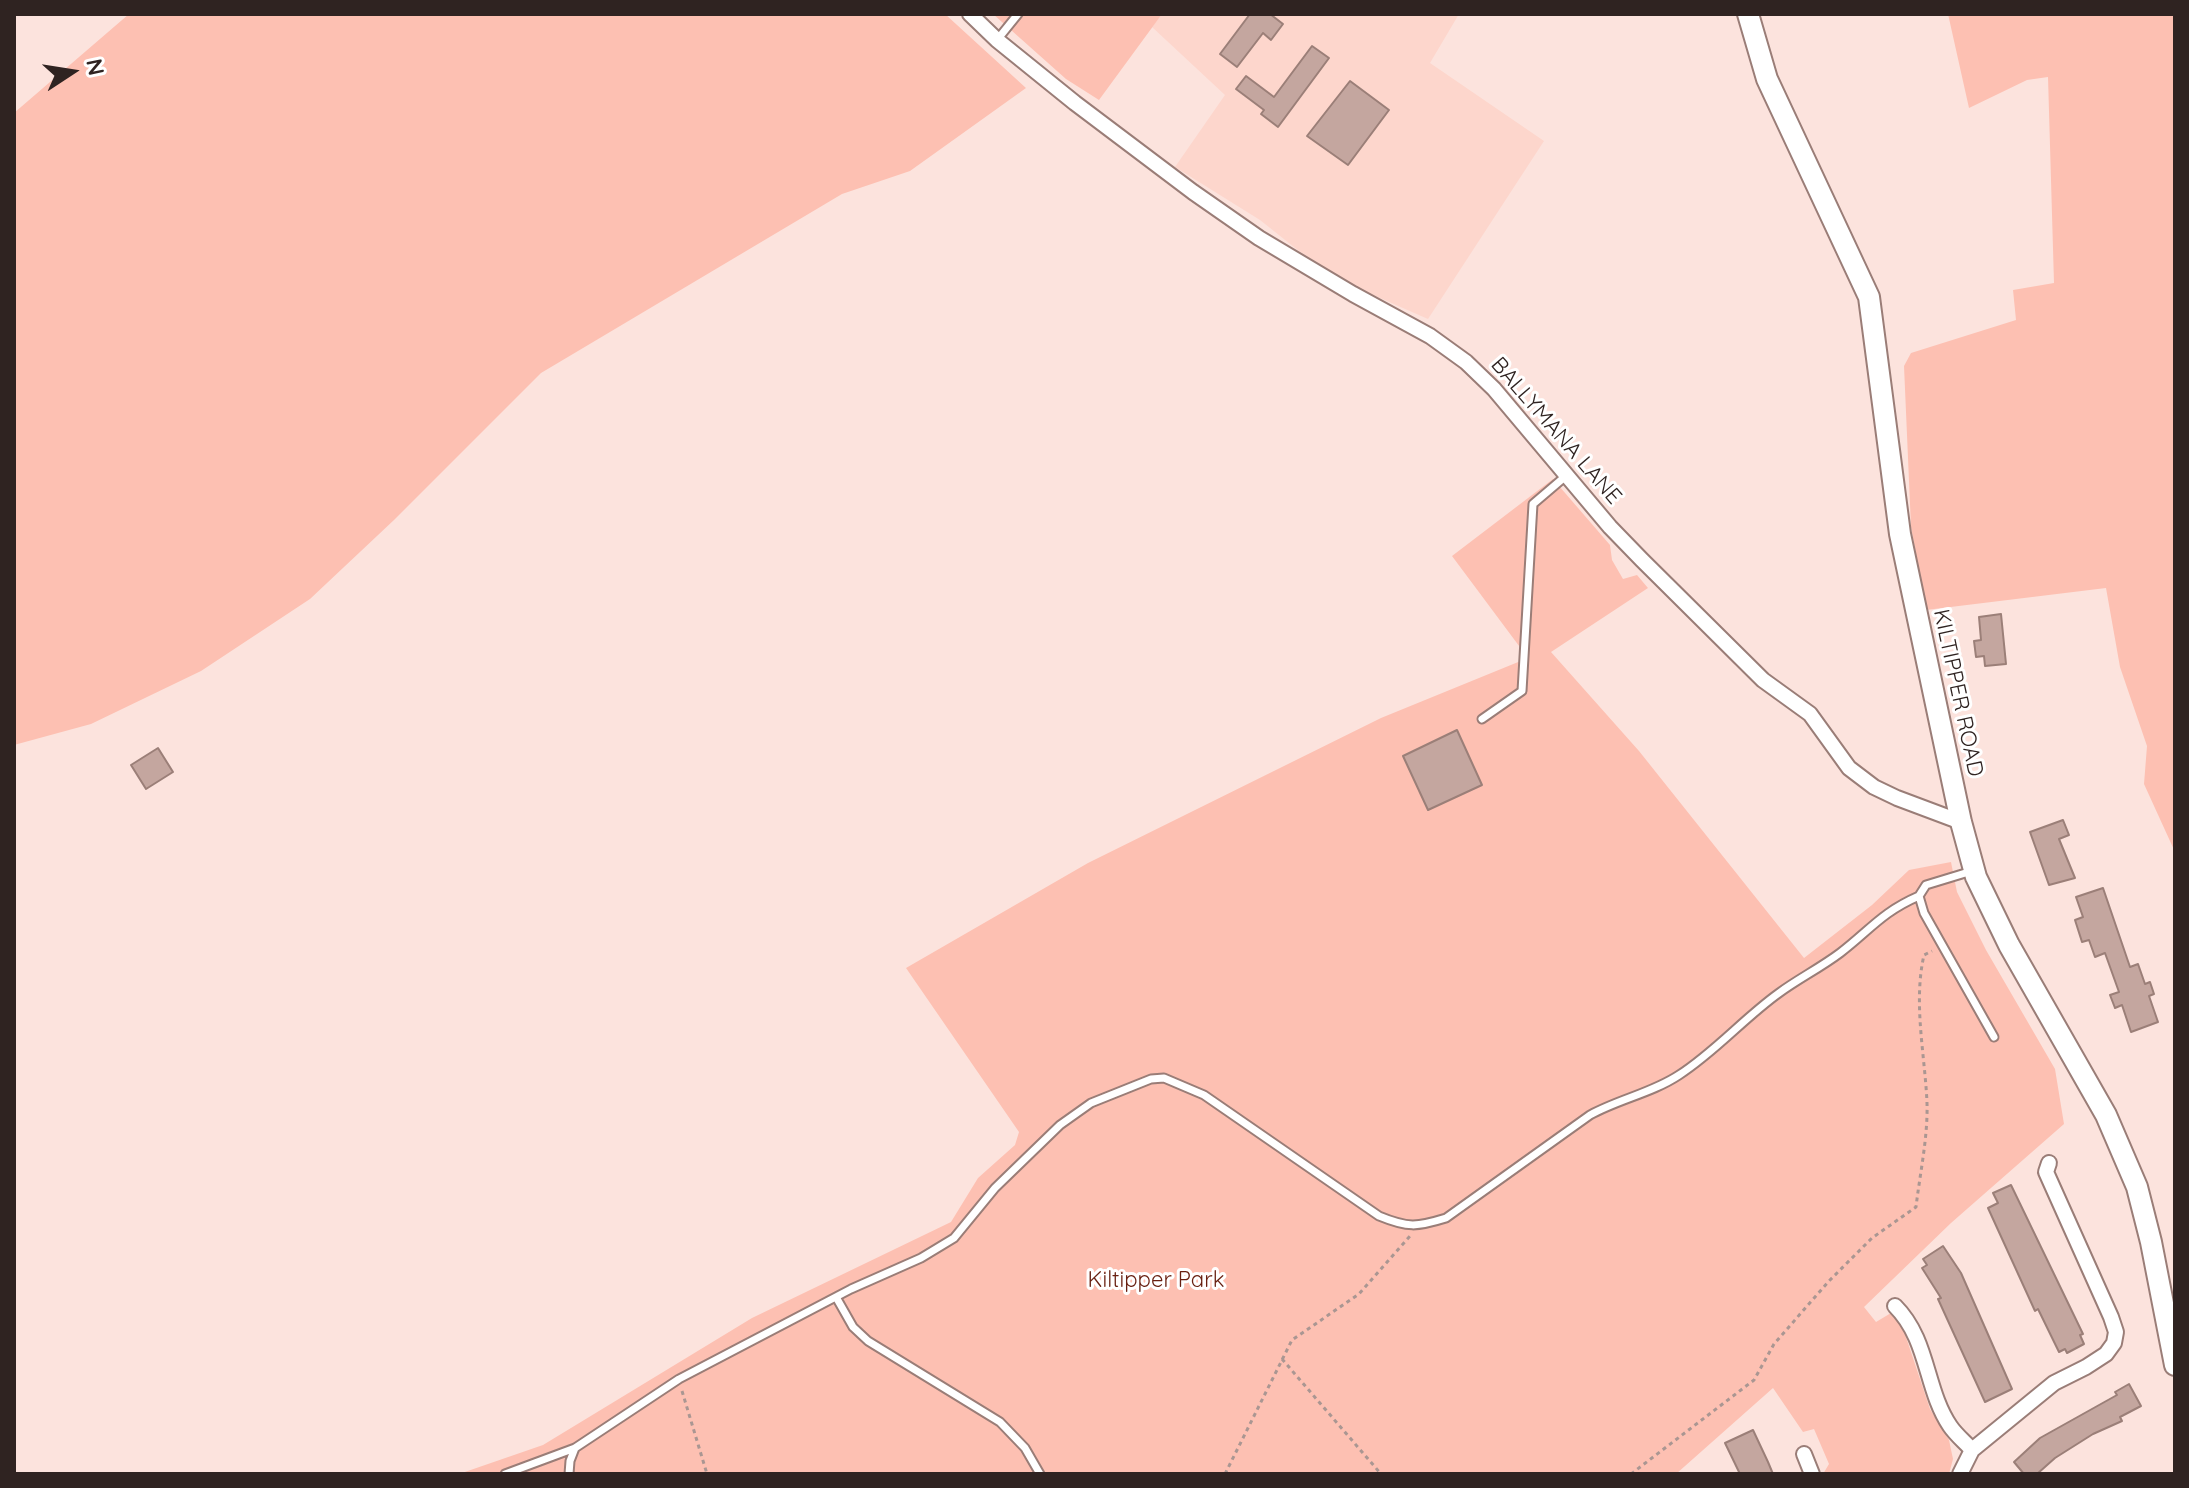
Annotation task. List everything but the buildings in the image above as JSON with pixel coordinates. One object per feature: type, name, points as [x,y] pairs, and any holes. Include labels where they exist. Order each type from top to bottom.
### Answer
[{"type":"street","name":"BALLYMANA LANE","points":[[970,14],[997,40],[1193,192],[1259,238],[1430,336],[1466,362],[1494,389],[1642,560],[1763,680],[1810,714],[1849,768],[1885,793],[1961,822]]},
{"type":"street","name":"KILTIPPER ROAD","points":[[1748,14],[1767,79],[1869,297],[1900,534],[1974,870],[2001,931],[2106,1115],[2137,1187],[2174,1351]]},
{"type":"street","points":[[1960,1474],[1972,1450],[2054,1383],[2106,1354],[2114,1343],[2116,1332],[2111,1317],[2046,1172],[2049,1163]]},
{"type":"street","points":[[1895,1306],[1909,1320],[1950,1426],[1972,1450]]},
{"type":"street","points":[[1804,1454],[1812,1474]]},
{"type":"lane","points":[[997,40],[1018,14]]},
{"type":"lane","points":[[1482,719],[1522,691],[1533,504],[1567,475]]},
{"type":"lane","points":[[505,1474],[575,1448],[679,1379],[836,1297],[921,1258],[954,1238],[995,1188],[1060,1125],[1091,1103],[1151,1079],[1164,1078],[1204,1095],[1379,1216],[1400,1225],[1419,1227],[1446,1218],[1590,1115],[1611,1103],[1661,1086],[1682,1074],[1779,992],[1819,969],[1889,910],[1919,896],[1926,885],[1974,870]]},
{"type":"lane","points":[[1919,896],[1924,913],[1994,1037]]},
{"type":"lane","points":[[836,1297],[853,1327],[868,1341],[1000,1422],[1025,1448],[1040,1474]]},
{"type":"lane","points":[[569,1474],[575,1448]]},
{"type":"path","points":[[1631,1474],[1754,1380],[1774,1344],[1829,1281],[1872,1238],[1916,1207],[1927,1107],[1921,1033],[1921,969],[1924,955],[1942,945]]},
{"type":"path","points":[[1225,1474],[1292,1340],[1359,1294],[1419,1227]]},
{"type":"path","points":[[1282,1358],[1381,1474]]},
{"type":"path","points":[[679,1379],[707,1474]]},
{"type":"shaded area","points":[[1162,14],[1459,14],[1430,63],[1544,141],[1428,319],[1355,287],[1299,251],[1260,220],[1175,167],[1225,95],[1152,27]]},
{"type":"green space","points":[[129,14],[945,14],[1026,88],[910,171],[842,194],[541,373],[310,599],[201,671],[91,724],[14,745],[14,113]]},
{"type":"green space","points":[[993,14],[1162,14],[1099,100],[1066,79]]},
{"type":"green space","points":[[1948,14],[2175,14],[2175,852],[2144,784],[2147,746],[2120,667],[2106,588],[1926,610],[1911,527],[1904,366],[1911,353],[2016,320],[2013,290],[2054,283],[2048,77],[2027,80],[1969,108]]},
{"type":"green space","name":"Kiltipper Park","points":[[1553,479],[1610,545],[1612,560],[1623,579],[1637,575],[1648,588],[1551,652],[1639,751],[1804,958],[1872,905],[1909,870],[1951,862],[1957,892],[1986,950],[2055,1069],[2064,1124],[1951,1223],[1864,1307],[1876,1322],[1891,1313],[1903,1328],[1930,1409],[1949,1440],[1953,1459],[1949,1474],[1823,1474],[1829,1464],[1814,1429],[1803,1432],[1773,1388],[1676,1474],[459,1474],[543,1445],[752,1318],[951,1222],[978,1178],[1015,1145],[1019,1132],[906,968],[1088,863],[1381,718],[1528,658],[1452,556]]}]
